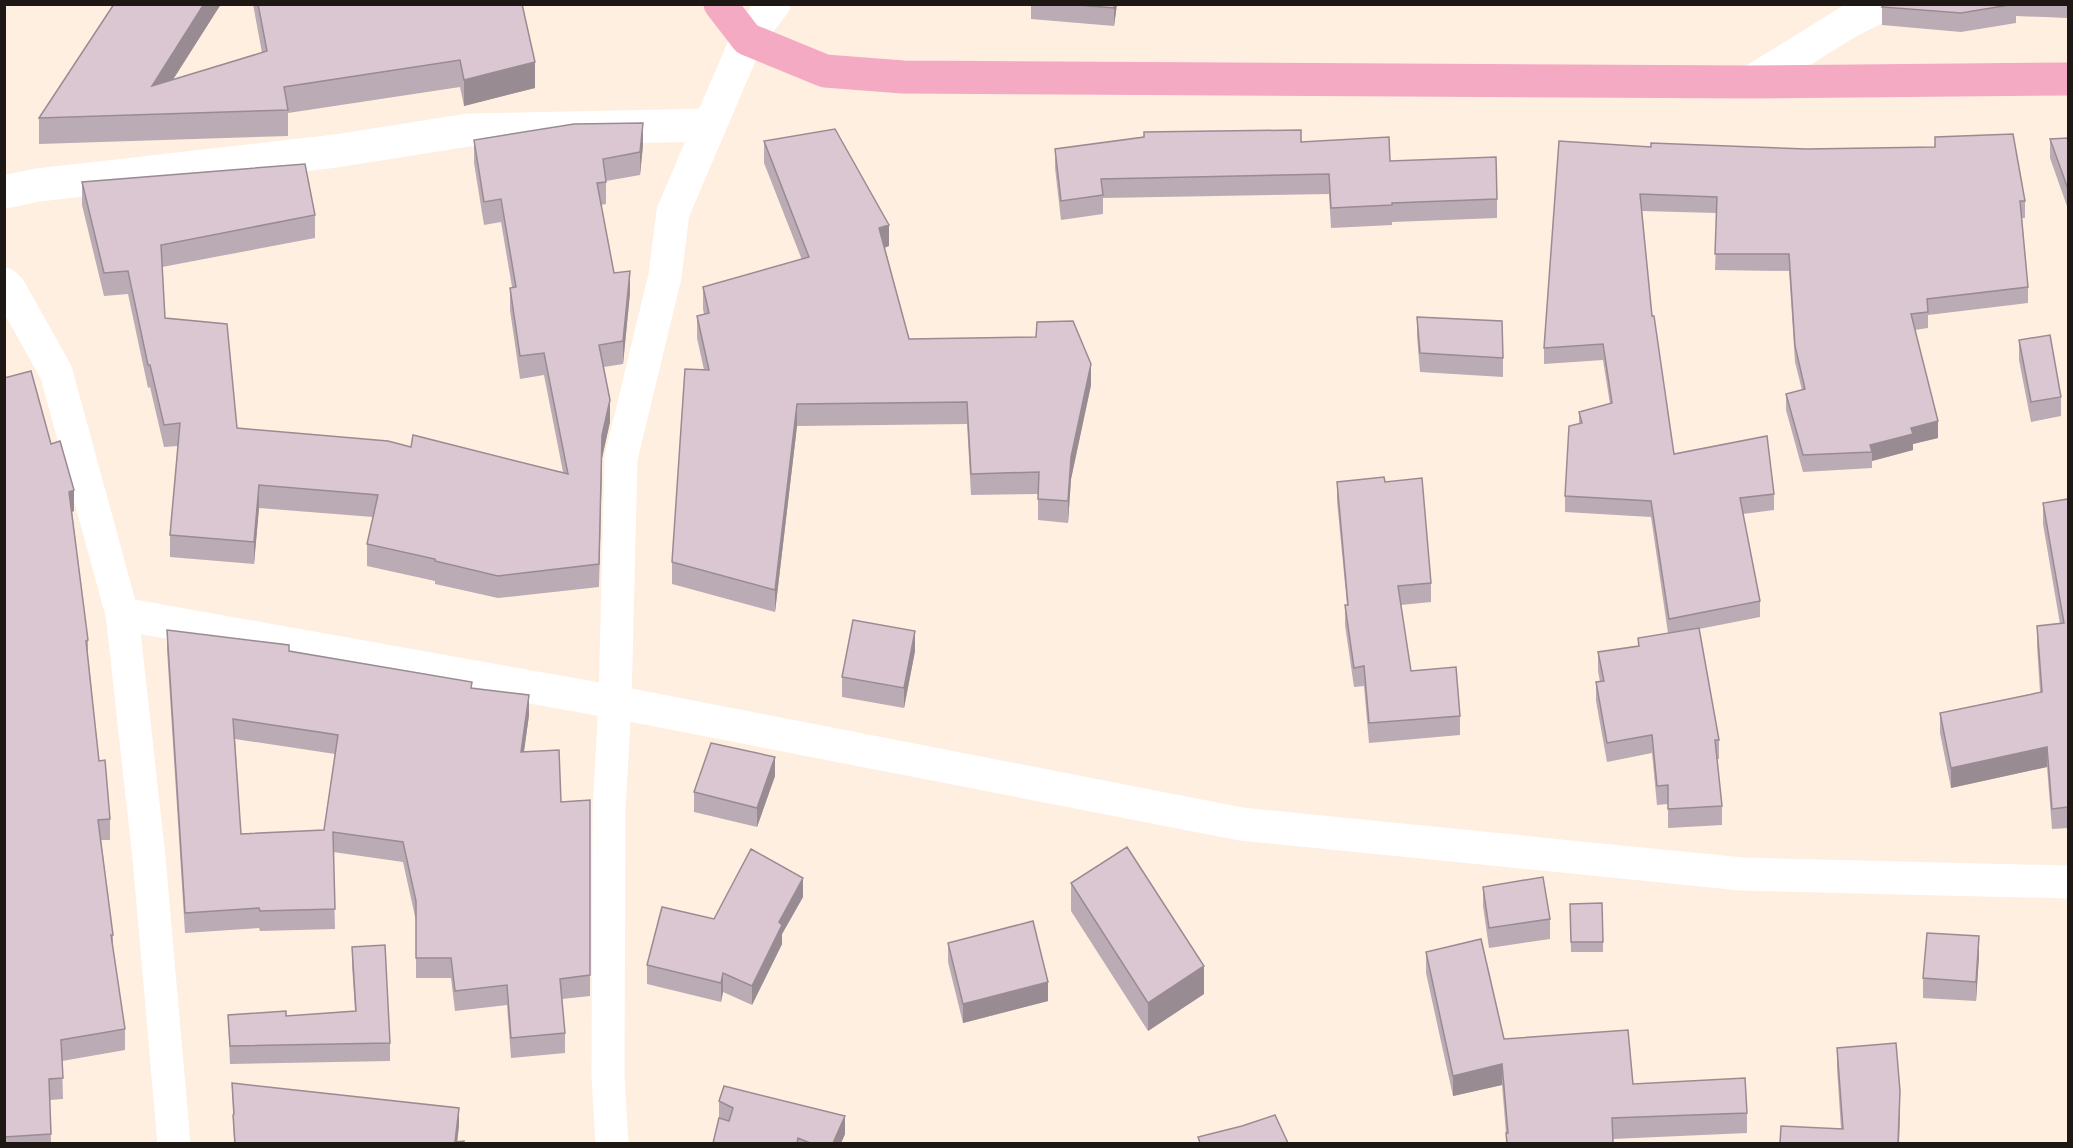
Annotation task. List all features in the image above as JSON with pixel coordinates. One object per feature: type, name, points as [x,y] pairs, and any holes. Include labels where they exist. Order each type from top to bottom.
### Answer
[{"type":"main road","points":[[720,4],[747,39],[825,71],[903,77],[1751,82],[2068,79]]},
{"type":"street","points":[[612,1143],[608,1076],[609,810],[615,702],[621,458],[665,276],[673,212],[747,39],[774,4]]},
{"type":"street","points":[[1751,82],[1845,13],[1883,4]]},
{"type":"street","points":[[4,192],[39,185],[336,151],[468,130],[710,125]]},
{"type":"street","points":[[4,284],[10,290],[56,372],[122,614],[149,858],[169,1142]]},
{"type":"street","points":[[122,614],[615,702],[1241,824],[1742,874],[2068,882]]},
{"type":"building","points":[[114,4],[204,4],[152,86],[267,51],[258,4],[522,4],[535,62],[464,80],[460,60],[284,87],[288,110],[39,118]]},
{"type":"building","points":[[1067,4],[1114,4],[1114,8]]},
{"type":"building","points":[[1885,4],[2015,4],[1961,13],[1882,7]]},
{"type":"building","points":[[643,123],[640,152],[603,159],[606,182],[597,183],[614,273],[630,271],[623,341],[599,345],[610,400],[602,435],[599,564],[498,576],[367,544],[378,495],[259,485],[254,542],[170,535],[180,423],[164,425],[150,365],[148,365],[128,271],[104,273],[82,182],[305,164],[315,215],[161,245],[165,318],[227,324],[237,428],[388,441],[411,447],[413,435],[568,474],[544,353],[520,356],[510,288],[516,287],[501,199],[484,202],[474,140],[574,124]]},
{"type":"building","points":[[835,129],[889,225],[879,228],[909,339],[1036,337],[1037,322],[1073,321],[1091,364],[1071,457],[1068,501],[1038,499],[1039,472],[971,474],[967,402],[797,404],[775,590],[672,562],[685,369],[709,370],[697,316],[709,313],[703,287],[809,257],[764,141]]},
{"type":"building","points":[[1301,130],[1301,142],[1389,137],[1390,161],[1496,157],[1497,199],[1331,208],[1329,174],[1101,179],[1103,195],[1061,201],[1055,149],[1144,137],[1144,132]]},
{"type":"building","points":[[2013,134],[2025,201],[2020,201],[2028,287],[1927,299],[1928,312],[1911,314],[1938,421],[1911,428],[1913,434],[1870,445],[1872,452],[1803,455],[1786,394],[1805,389],[1795,346],[1789,254],[1715,254],[1717,197],[1640,194],[1652,316],[1654,316],[1674,454],[1767,436],[1774,494],[1740,498],[1760,601],[1669,619],[1651,501],[1565,496],[1569,426],[1582,423],[1579,412],[1612,403],[1603,344],[1544,348],[1559,141],[1651,147],[1651,143],[1807,149],[1935,147],[1935,137]]},
{"type":"building","points":[[2068,138],[2068,189],[2050,139]]},
{"type":"building","points":[[1417,317],[1502,321],[1503,358],[1420,353]]},
{"type":"building","points":[[2050,335],[2061,397],[2031,402],[2019,340]]},
{"type":"building","points":[[31,371],[51,444],[60,441],[74,490],[69,492],[88,640],[86,641],[99,761],[105,760],[110,819],[98,820],[113,935],[111,935],[125,1029],[61,1040],[63,1078],[49,1079],[51,1134],[4,1137],[4,378]]},
{"type":"building","points":[[1384,477],[1385,482],[1422,478],[1431,583],[1398,586],[1411,671],[1456,667],[1460,716],[1369,723],[1364,666],[1354,668],[1345,605],[1348,605],[1337,482]]},
{"type":"building","points":[[2068,499],[2068,807],[2052,809],[2047,747],[1951,768],[1940,713],[2042,692],[2037,626],[2064,623],[2043,503]]},
{"type":"building","points":[[853,620],[915,631],[904,688],[842,677]]},
{"type":"building","points":[[1699,628],[1719,740],[1715,740],[1722,806],[1668,809],[1668,785],[1657,786],[1652,735],[1607,743],[1596,682],[1604,681],[1598,652],[1639,646],[1638,638]]},
{"type":"building","points":[[167,630],[289,645],[289,651],[472,682],[471,688],[529,695],[521,752],[559,750],[561,802],[590,800],[590,975],[560,979],[565,1033],[511,1038],[507,985],[455,991],[451,958],[416,958],[416,901],[403,842],[333,832],[335,909],[260,911],[259,908],[185,913]],"holes":[[[233,719],[338,735],[324,830],[241,834]]]},
{"type":"building","points":[[711,743],[775,757],[757,808],[694,792]]},
{"type":"building","points":[[1127,847],[1204,966],[1148,1003],[1071,883]]},
{"type":"building","points":[[751,849],[803,878],[779,922],[782,925],[752,986],[723,973],[721,983],[647,965],[662,907],[714,919]]},
{"type":"building","points":[[1543,877],[1550,919],[1489,928],[1483,887]]},
{"type":"building","points":[[1602,903],[1603,942],[1571,942],[1570,904]]},
{"type":"building","points":[[1033,921],[1048,982],[963,1004],[948,943]]},
{"type":"building","points":[[1927,933],[1979,936],[1976,982],[1923,978]]},
{"type":"building","points":[[1481,939],[1504,1039],[1628,1030],[1633,1084],[1745,1078],[1747,1113],[1612,1118],[1613,1143],[1507,1143],[1502,1064],[1453,1076],[1426,952]]},
{"type":"building","points":[[385,945],[390,1043],[230,1046],[228,1015],[286,1011],[286,1016],[356,1011],[352,947]]},
{"type":"building","points":[[1896,1043],[1900,1091],[1898,1143],[1780,1143],[1781,1126],[1843,1129],[1837,1048]]},
{"type":"building","points":[[232,1083],[459,1108],[455,1142],[464,1141],[464,1143],[235,1143]]},
{"type":"building","points":[[724,1086],[845,1116],[833,1143],[810,1143],[798,1138],[797,1143],[713,1143],[719,1118],[729,1121],[733,1108],[719,1101]]},
{"type":"building","points":[[1275,1115],[1288,1143],[1200,1143],[1198,1137],[1242,1126]]}]
